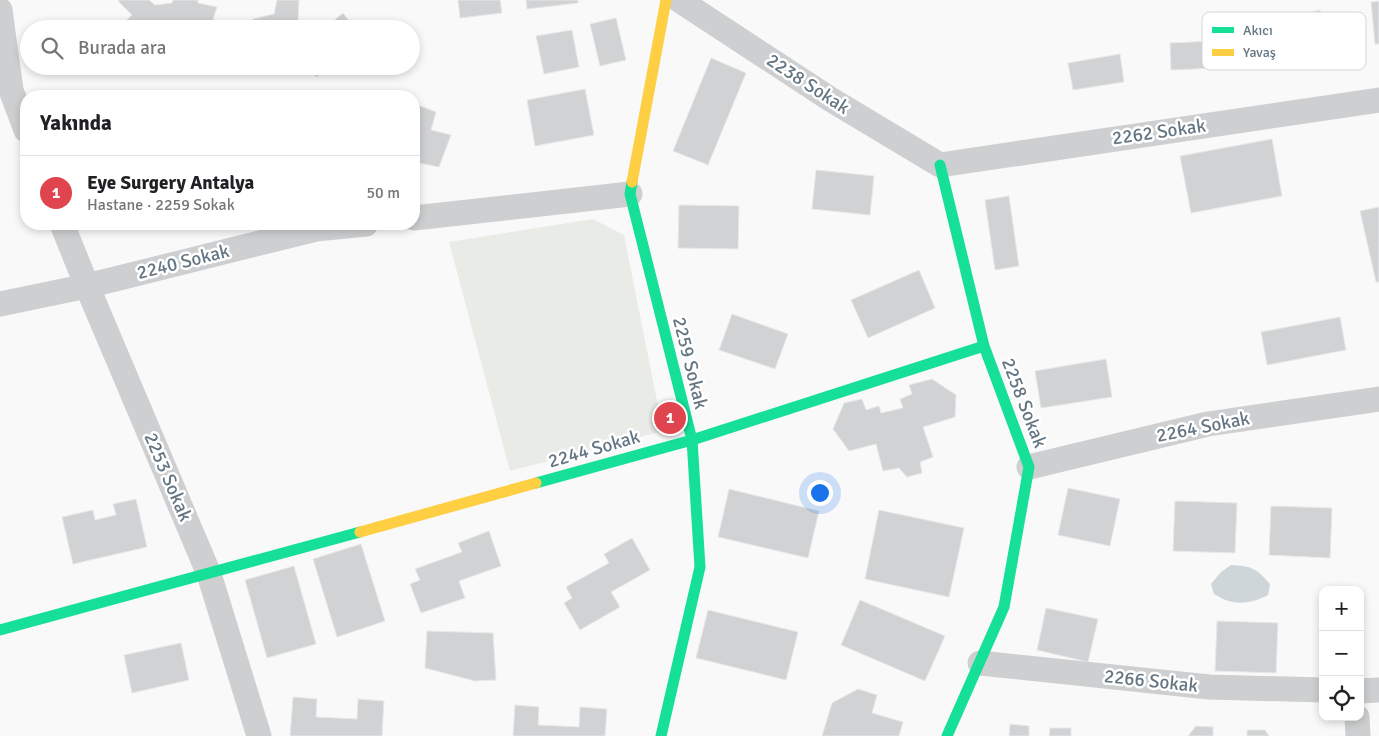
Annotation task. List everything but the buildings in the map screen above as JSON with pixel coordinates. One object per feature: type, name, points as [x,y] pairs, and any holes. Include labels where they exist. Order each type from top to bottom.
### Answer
[{"type":"street","name":"2259 Sokak","points":[[661,736],[700,567],[692,440],[630,194],[666,0]]},
{"type":"street","name":"2238 Sokak","points":[[679,0],[830,99],[940,165]]},
{"type":"street","points":[[0,10],[11,90],[20,114]]},
{"type":"street","name":"2262 Sokak","points":[[940,165],[1379,100]]},
{"type":"street","name":"2258 Sokak","points":[[940,165],[984,346],[1029,467],[1004,608],[947,736]]},
{"type":"street","points":[[420,217],[630,194]]},
{"type":"street","name":"2253 Sokak","points":[[64,230],[209,574],[258,736]]},
{"type":"street","name":"2240 Sokak","points":[[0,304],[87,286],[312,230]]},
{"type":"street","name":"2244 Sokak","points":[[0,630],[692,440],[984,346]]},
{"type":"street","name":"2264 Sokak","points":[[1029,467],[1208,424],[1379,399]]},
{"type":"street","name":"2266 Sokak","points":[[980,663],[1209,687],[1319,690]]},
{"type":"street","points":[[1364,691],[1379,690]]},
{"type":"street","points":[[1357,721],[1358,736]]},
{"type":"shaded area","points":[[593,219],[624,235],[663,431],[510,471],[449,242]]},
{"type":"shaded area","points":[[1231,565],[1249,567],[1261,574],[1270,584],[1268,595],[1254,601],[1241,603],[1228,601],[1214,594],[1211,584],[1221,572]]},
{"type":"traffic: fast","points":[[940,165],[984,346],[1029,467],[1004,607],[947,736]]},
{"type":"traffic: fast","points":[[632,182],[630,194],[692,440],[700,567],[661,736]]},
{"type":"traffic: fast","points":[[536,483],[692,440],[984,346]]},
{"type":"traffic: fast","points":[[0,630],[360,532]]},
{"type":"traffic: slow","points":[[632,182],[666,0]]},
{"type":"traffic: slow","points":[[360,532],[536,483]]},
{"type":"place","name":"Eye Surgery Antalya","points":[[670,418]]}]
